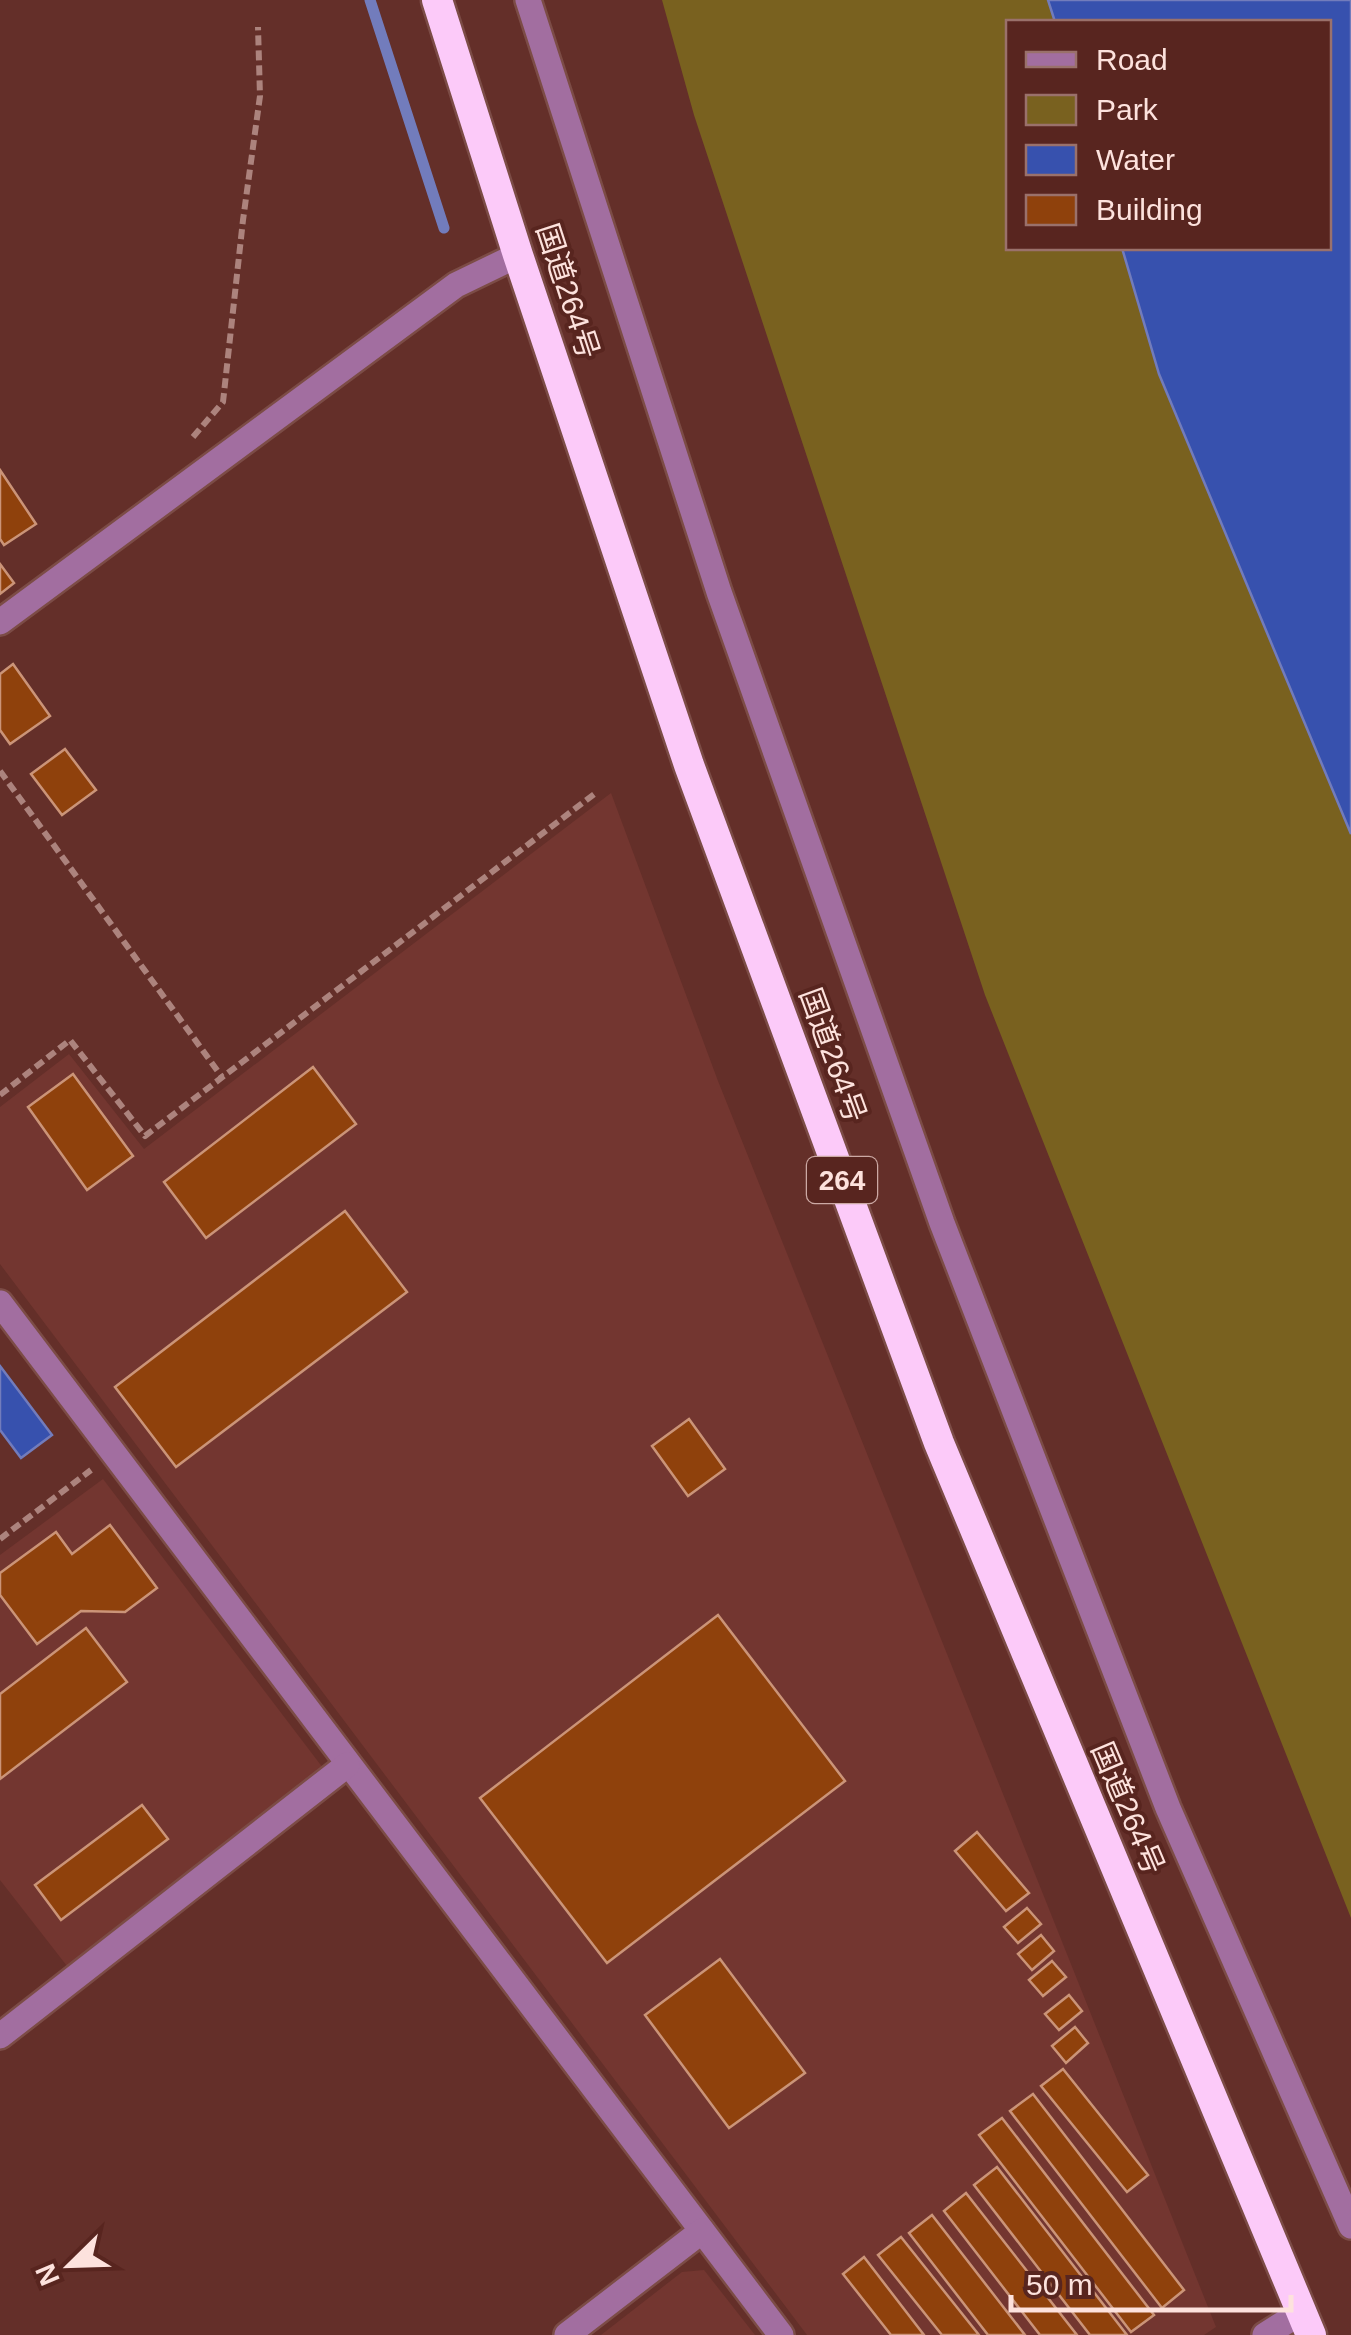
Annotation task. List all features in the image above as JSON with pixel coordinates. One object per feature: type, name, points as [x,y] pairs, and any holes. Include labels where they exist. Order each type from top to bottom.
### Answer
[{"type":"highway","name":"国道264号","points":[[438,0],[518,254],[689,765],[938,1443],[1305,2324]]},
{"type":"street","points":[[528,0],[719,592],[942,1223],[1168,1808],[1351,2226]]},
{"type":"street","points":[[0,622],[456,285],[518,254]]},
{"type":"street","points":[[0,1304],[781,2335]]},
{"type":"street","points":[[0,2036],[348,1765]]},
{"type":"street","points":[[568,2335],[702,2231]]},
{"type":"street","points":[[1264,2335],[1305,2324]]},
{"type":"path","points":[[187,445],[223,402],[260,96],[258,27]]},
{"type":"path","points":[[0,771],[222,1078]]},
{"type":"path","points":[[0,1094],[70,1040],[146,1136],[597,792]]},
{"type":"path","points":[[0,1539],[112,1454]]},
{"type":"shaded area","points":[[611,793],[718,1081],[1216,2327],[1204,2335],[807,2335],[0,1264],[0,1107],[69,1054],[144,1149]]},
{"type":"shaded area","points":[[103,1479],[323,1768],[67,1966],[0,1880],[0,1555]]},
{"type":"shaded area","points":[[704,2270],[755,2335],[601,2335],[682,2272]]},
{"type":"green space","points":[[662,0],[1048,0],[1054,20],[1006,20],[1006,250],[1123,250],[1159,374],[1351,834],[1351,1918],[985,995],[694,115]]},
{"type":"water","points":[[1048,0],[1351,0],[1351,834],[1159,374],[1123,250],[1331,250],[1331,20],[1054,20]]},
{"type":"water","points":[[0,1366],[52,1435],[21,1458],[0,1430]]},
{"type":"building","points":[[0,470],[36,524],[4,545],[0,539]]},
{"type":"building","points":[[0,564],[14,583],[0,594]]},
{"type":"building","points":[[13,664],[50,716],[10,744],[0,730],[0,674]]},
{"type":"building","points":[[65,749],[96,790],[62,815],[31,774]]},
{"type":"building","points":[[313,1067],[356,1124],[206,1238],[164,1182]]},
{"type":"building","points":[[73,1074],[133,1156],[87,1190],[28,1107]]},
{"type":"building","points":[[345,1211],[407,1292],[176,1467],[115,1387]]},
{"type":"building","points":[[689,1419],[725,1469],[688,1496],[652,1446]]},
{"type":"building","points":[[110,1525],[157,1588],[125,1612],[81,1611],[37,1644],[0,1595],[0,1573],[56,1532],[72,1554]]},
{"type":"building","points":[[718,1615],[845,1781],[607,1963],[480,1798]]},
{"type":"building","points":[[86,1628],[127,1682],[0,1779],[0,1694]]},
{"type":"building","points":[[142,1805],[168,1839],[61,1920],[35,1885]]},
{"type":"building","points":[[977,1832],[1029,1893],[1006,1911],[955,1851]]},
{"type":"building","points":[[1027,1908],[1041,1924],[1018,1943],[1004,1927]]},
{"type":"building","points":[[1041,1935],[1054,1951],[1032,1970],[1018,1954]]},
{"type":"building","points":[[720,1959],[805,2073],[729,2128],[645,2015]]},
{"type":"building","points":[[1052,1961],[1066,1977],[1043,1996],[1029,1980]]},
{"type":"building","points":[[1069,1995],[1082,2011],[1059,2030],[1045,2014]]},
{"type":"building","points":[[1075,2027],[1088,2043],[1066,2063],[1052,2046]]},
{"type":"building","points":[[1063,2069],[1148,2175],[1127,2192],[1041,2086]]},
{"type":"building","points":[[1033,2094],[1184,2290],[1162,2308],[1010,2111]]},
{"type":"building","points":[[1002,2118],[1154,2315],[1131,2332],[979,2135]]},
{"type":"building","points":[[997,2167],[1127,2335],[1090,2335],[974,2185]]},
{"type":"building","points":[[966,2193],[1077,2335],[1040,2335],[944,2211]]},
{"type":"building","points":[[932,2215],[1025,2335],[988,2335],[909,2233]]},
{"type":"building","points":[[901,2237],[979,2335],[942,2335],[878,2255]]},
{"type":"building","points":[[864,2257],[924,2335],[891,2335],[843,2274]]},
{"type":"waterway","points":[[370,0],[444,228]]}]
